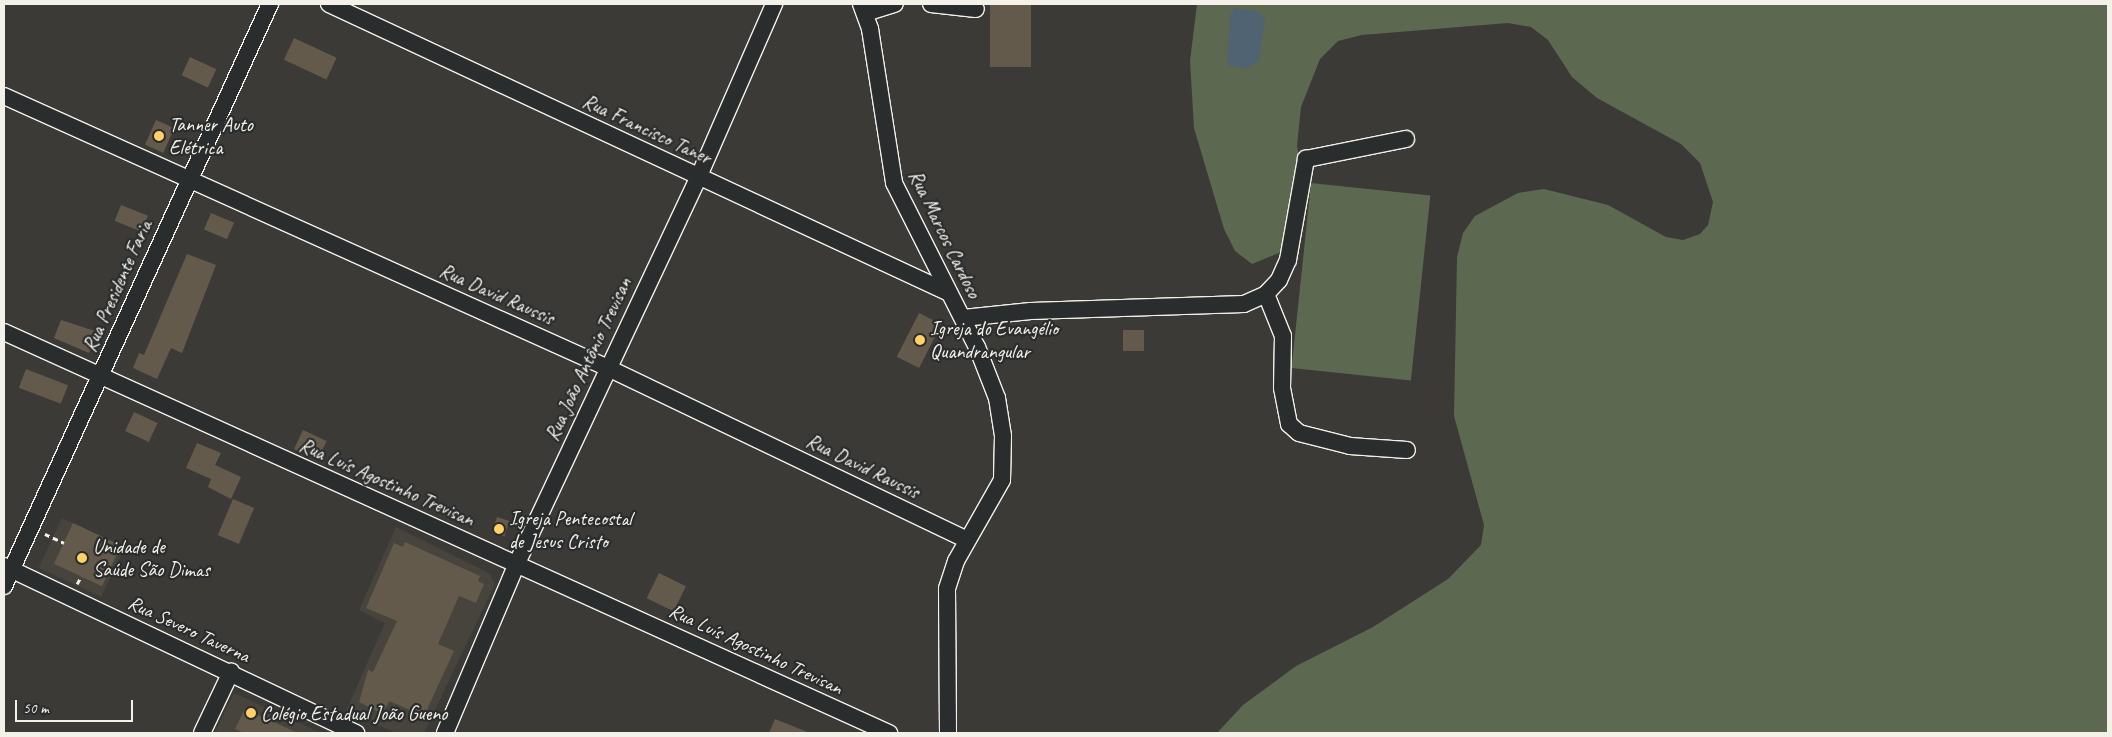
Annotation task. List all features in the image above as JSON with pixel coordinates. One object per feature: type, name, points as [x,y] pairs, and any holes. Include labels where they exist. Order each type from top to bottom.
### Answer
[{"type":"street","name":"Rua Presidente Faria","points":[[4,586],[8,568],[30,527],[270,4]]},
{"type":"street","name":"Rua Francisco Taner","points":[[329,4],[948,292]]},
{"type":"street","name":"Rua João Antônio Trevisan","points":[[445,733],[517,563],[606,367],[700,176],[774,4]]},
{"type":"street","points":[[863,8],[895,4]]},
{"type":"street","points":[[931,4],[976,10]]},
{"type":"street","name":"Rua Marcos Cardoso","points":[[863,8],[890,168],[900,199],[963,318],[997,398],[1004,465],[997,492],[967,540],[947,589],[948,733]]},
{"type":"street","name":"Rua David Raussis","points":[[4,96],[190,178],[606,367],[967,540]]},
{"type":"street","points":[[963,318],[1031,311],[1216,307],[1244,304],[1266,294],[1279,280],[1296,233],[1306,159],[1406,139]]},
{"type":"street","points":[[1266,294],[1283,336],[1282,388],[1289,424],[1299,433],[1350,446],[1408,450]]},
{"type":"street","name":"Rua Luís Agostinho Trevisan","points":[[4,332],[101,374],[889,733]]},
{"type":"street","name":"Rua Severo Taverna","points":[[8,568],[231,672],[356,733]]},
{"type":"street","points":[[202,733],[231,672]]},
{"type":"path","points":[[30,527],[64,543]]},
{"type":"shaded area","name":"Unidade de Saúde São Dimas","points":[[62,518],[125,547],[101,597],[39,568]]},
{"type":"shaded area","points":[[396,527],[489,573],[495,584],[424,733],[396,733],[346,711],[385,623],[359,610]]},
{"type":"shaded area","name":"Colégio Estadual João Gueno","points":[[234,693],[321,733],[215,733]]},
{"type":"green space","points":[[1197,4],[2108,4],[2108,733],[1217,733],[1243,705],[1296,666],[1373,627],[1448,579],[1481,545],[1484,525],[1454,416],[1457,257],[1463,233],[1475,216],[1518,193],[1544,189],[1608,205],[1666,237],[1683,240],[1700,234],[1708,225],[1713,202],[1700,163],[1681,144],[1597,98],[1572,77],[1548,40],[1531,27],[1508,23],[1362,35],[1338,41],[1320,59],[1301,107],[1297,146],[1307,193],[1305,217],[1279,253],[1252,264],[1235,251],[1224,229],[1194,128],[1190,61]]},
{"type":"green space","points":[[1311,183],[1430,196],[1411,381],[1292,368]]},
{"type":"water","points":[[1235,8],[1258,11],[1265,18],[1259,61],[1245,69],[1227,65],[1230,15]]},
{"type":"building","points":[[990,4],[1031,4],[1031,67],[990,67]]},
{"type":"building","points":[[294,38],[337,58],[326,80],[284,60]]},
{"type":"building","points":[[190,57],[216,69],[208,87],[182,75]]},
{"type":"building","name":"Tanner Auto Elétrica","points":[[156,120],[174,128],[163,153],[145,145]]},
{"type":"building","points":[[121,205],[148,216],[142,232],[115,221]]},
{"type":"building","points":[[211,213],[234,223],[227,239],[204,230]]},
{"type":"building","points":[[187,254],[216,265],[182,353],[171,348],[157,379],[133,368],[139,353],[144,355]]},
{"type":"building","name":"Igreja do Evangélio Quandrangular","points":[[919,313],[941,324],[919,368],[897,357]]},
{"type":"building","points":[[61,320],[98,332],[89,353],[54,338]]},
{"type":"building","points":[[1123,330],[1144,330],[1144,351],[1123,351]]},
{"type":"building","points":[[26,369],[68,385],[61,404],[19,388]]},
{"type":"building","points":[[134,412],[158,423],[149,442],[125,431]]},
{"type":"building","points":[[303,430],[327,441],[318,460],[294,449]]},
{"type":"building","points":[[197,443],[221,453],[215,465],[241,477],[231,499],[208,487],[211,479],[186,468]]},
{"type":"building","points":[[233,499],[254,508],[239,544],[218,535]]},
{"type":"building","name":"Igreja Pentecostal de Jesus Cristo","points":[[497,517],[509,521],[504,536],[492,532]]},
{"type":"building","name":"Unidade de Saúde São Dimas","points":[[73,523],[121,545],[102,586],[54,564]]},
{"type":"building","points":[[405,542],[480,576],[478,581],[484,584],[476,603],[459,596],[438,644],[454,651],[424,716],[389,701],[383,714],[359,702],[368,670],[373,672],[397,621],[366,608],[394,543],[403,547]]},
{"type":"building","points":[[659,573],[686,586],[674,611],[647,598]]},
{"type":"building","points":[[245,709],[298,733],[244,733],[235,729]]},
{"type":"building","points":[[775,719],[810,733],[769,733]]},
{"type":"place","name":"Tanner Auto Elétrica","points":[[159,136]]},
{"type":"place","name":"Igreja do Evangélio Quandrangular","points":[[920,340]]},
{"type":"place","name":"Igreja Pentecostal de Jesus Cristo","points":[[499,529]]},
{"type":"place","name":"Unidade de Saúde São Dimas","points":[[82,558]]},
{"type":"place","name":"Colégio Estadual João Gueno","points":[[251,713]]}]
